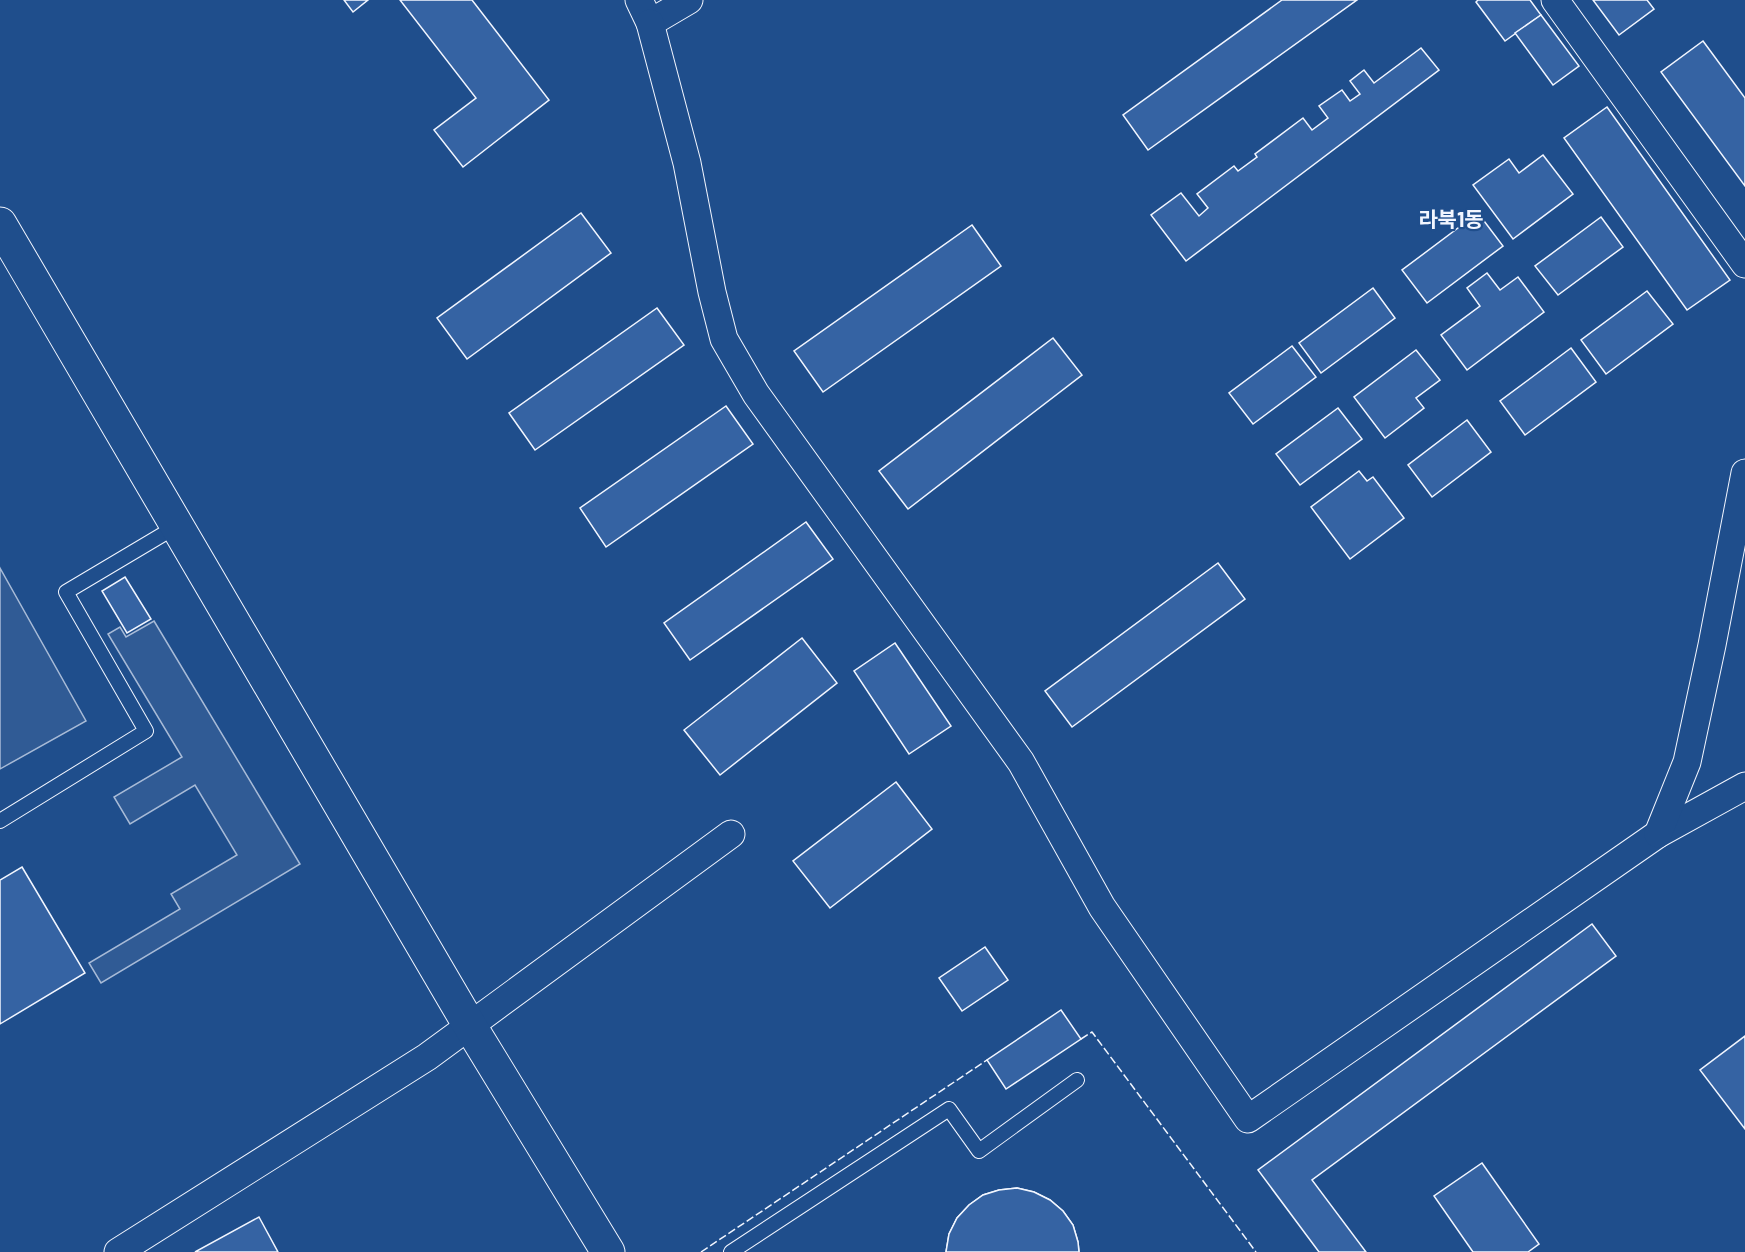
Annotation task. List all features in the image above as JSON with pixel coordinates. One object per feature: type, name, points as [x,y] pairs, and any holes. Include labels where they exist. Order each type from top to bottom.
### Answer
[{"type":"street","points":[[689,0],[645,12],[687,163],[712,292],[724,339],[756,394],[1021,762],[1102,907],[1248,1119],[1658,834],[1745,786]]},
{"type":"street","points":[[1555,0],[1745,264]]},
{"type":"street","points":[[0,224],[470,1026],[608,1252]]},
{"type":"street","points":[[1658,834],[1687,762],[1745,473]]},
{"type":"street","points":[[118,1252],[427,1057],[731,834]]},
{"type":"lane","points":[[0,821],[146,731],[66,592],[177,526]]},
{"type":"lane","points":[[730,1252],[950,1109],[979,1151],[1077,1080]]},
{"type":"shaded area","points":[[0,568],[86,721],[0,769]]},
{"type":"shaded area","points":[[154,621],[300,864],[101,983],[89,963],[180,909],[171,894],[237,855],[195,785],[130,824],[114,797],[182,757],[108,634],[120,627],[126,637]]},
{"type":"building","points":[[344,0],[368,0],[353,12]]},
{"type":"building","points":[[400,0],[472,0],[549,100],[463,167],[434,130],[476,98]]},
{"type":"building","points":[[1282,0],[1357,0],[1148,150],[1123,115]]},
{"type":"building","points":[[1478,0],[1530,0],[1541,15],[1505,41],[1476,2]]},
{"type":"building","points":[[1593,0],[1647,0],[1654,9],[1619,35]]},
{"type":"building","points":[[1541,15],[1579,66],[1553,85],[1515,33]]},
{"type":"building","points":[[1703,41],[1745,98],[1745,186],[1661,72]]},
{"type":"building","points":[[1421,48],[1439,70],[1186,261],[1151,215],[1181,193],[1199,216],[1208,208],[1197,194],[1234,166],[1238,171],[1257,157],[1255,154],[1303,118],[1312,130],[1328,118],[1319,106],[1342,90],[1350,101],[1360,94],[1350,81],[1364,70],[1374,83]]},
{"type":"building","points":[[1607,107],[1730,280],[1687,310],[1564,138]]},
{"type":"building","points":[[1543,155],[1573,194],[1513,239],[1473,185],[1509,159],[1519,173]]},
{"type":"building","points":[[581,213],[611,253],[467,359],[437,318]]},
{"type":"building","points":[[1478,213],[1503,246],[1427,303],[1402,270]]},
{"type":"building","points":[[1601,217],[1623,247],[1558,295],[1535,266]]},
{"type":"building","points":[[972,225],[1001,266],[823,392],[794,351]]},
{"type":"building","points":[[1487,273],[1500,290],[1518,277],[1544,312],[1467,370],[1441,335],[1480,306],[1467,288]]},
{"type":"building","points":[[1373,288],[1395,318],[1321,373],[1299,343]]},
{"type":"building","points":[[1647,291],[1673,324],[1606,374],[1581,340]]},
{"type":"building","points":[[657,308],[684,345],[535,450],[509,413]]},
{"type":"building","points":[[1053,338],[1082,375],[908,509],[879,471]]},
{"type":"building","points":[[1292,346],[1316,377],[1253,424],[1229,393]]},
{"type":"building","points":[[1571,348],[1596,382],[1525,435],[1500,401]]},
{"type":"building","points":[[1416,350],[1440,380],[1416,398],[1424,408],[1385,438],[1354,397]]},
{"type":"building","points":[[726,406],[753,444],[606,547],[580,508]]},
{"type":"building","points":[[1338,408],[1362,439],[1300,485],[1276,454]]},
{"type":"building","points":[[1467,420],[1491,452],[1432,497],[1408,465]]},
{"type":"building","points":[[1359,471],[1367,481],[1373,477],[1404,518],[1350,559],[1311,507]]},
{"type":"building","points":[[806,522],[833,559],[690,660],[664,623]]},
{"type":"building","points":[[1218,563],[1245,599],[1072,727],[1045,691]]},
{"type":"building","points":[[125,577],[151,619],[127,633],[102,591]]},
{"type":"building","points":[[802,638],[837,683],[720,775],[684,730]]},
{"type":"building","points":[[895,643],[951,726],[909,754],[854,671]]},
{"type":"building","points":[[896,782],[932,829],[830,908],[793,861]]},
{"type":"building","points":[[22,867],[85,973],[0,1024],[0,880]]},
{"type":"building","points":[[1592,924],[1616,956],[1312,1180],[1366,1252],[1319,1252],[1258,1170]]},
{"type":"building","points":[[985,947],[1008,980],[962,1011],[939,978]]},
{"type":"building","points":[[1061,1010],[1081,1039],[1006,1089],[987,1060]]},
{"type":"building","points":[[1745,1036],[1745,1129],[1700,1070]]},
{"type":"building","points":[[1482,1163],[1539,1244],[1528,1252],[1473,1252],[1434,1196]]},
{"type":"building","points":[[1017,1188],[1034,1192],[1050,1200],[1063,1211],[1073,1225],[1079,1252],[946,1252],[949,1234],[957,1218],[969,1205],[983,1195]]},
{"type":"building","points":[[1017,1188],[1034,1192],[1050,1200],[1063,1211],[1073,1225],[1079,1252],[946,1252],[949,1234],[957,1218],[969,1205],[983,1195]]},
{"type":"building","points":[[259,1217],[278,1252],[195,1252]]},
{"type":"fence","points":[[1081,1039],[1092,1032],[1256,1252]]},
{"type":"fence","points":[[701,1252],[987,1060]]},
{"type":"district","name":"라북1동","points":[[1451,220]]}]
